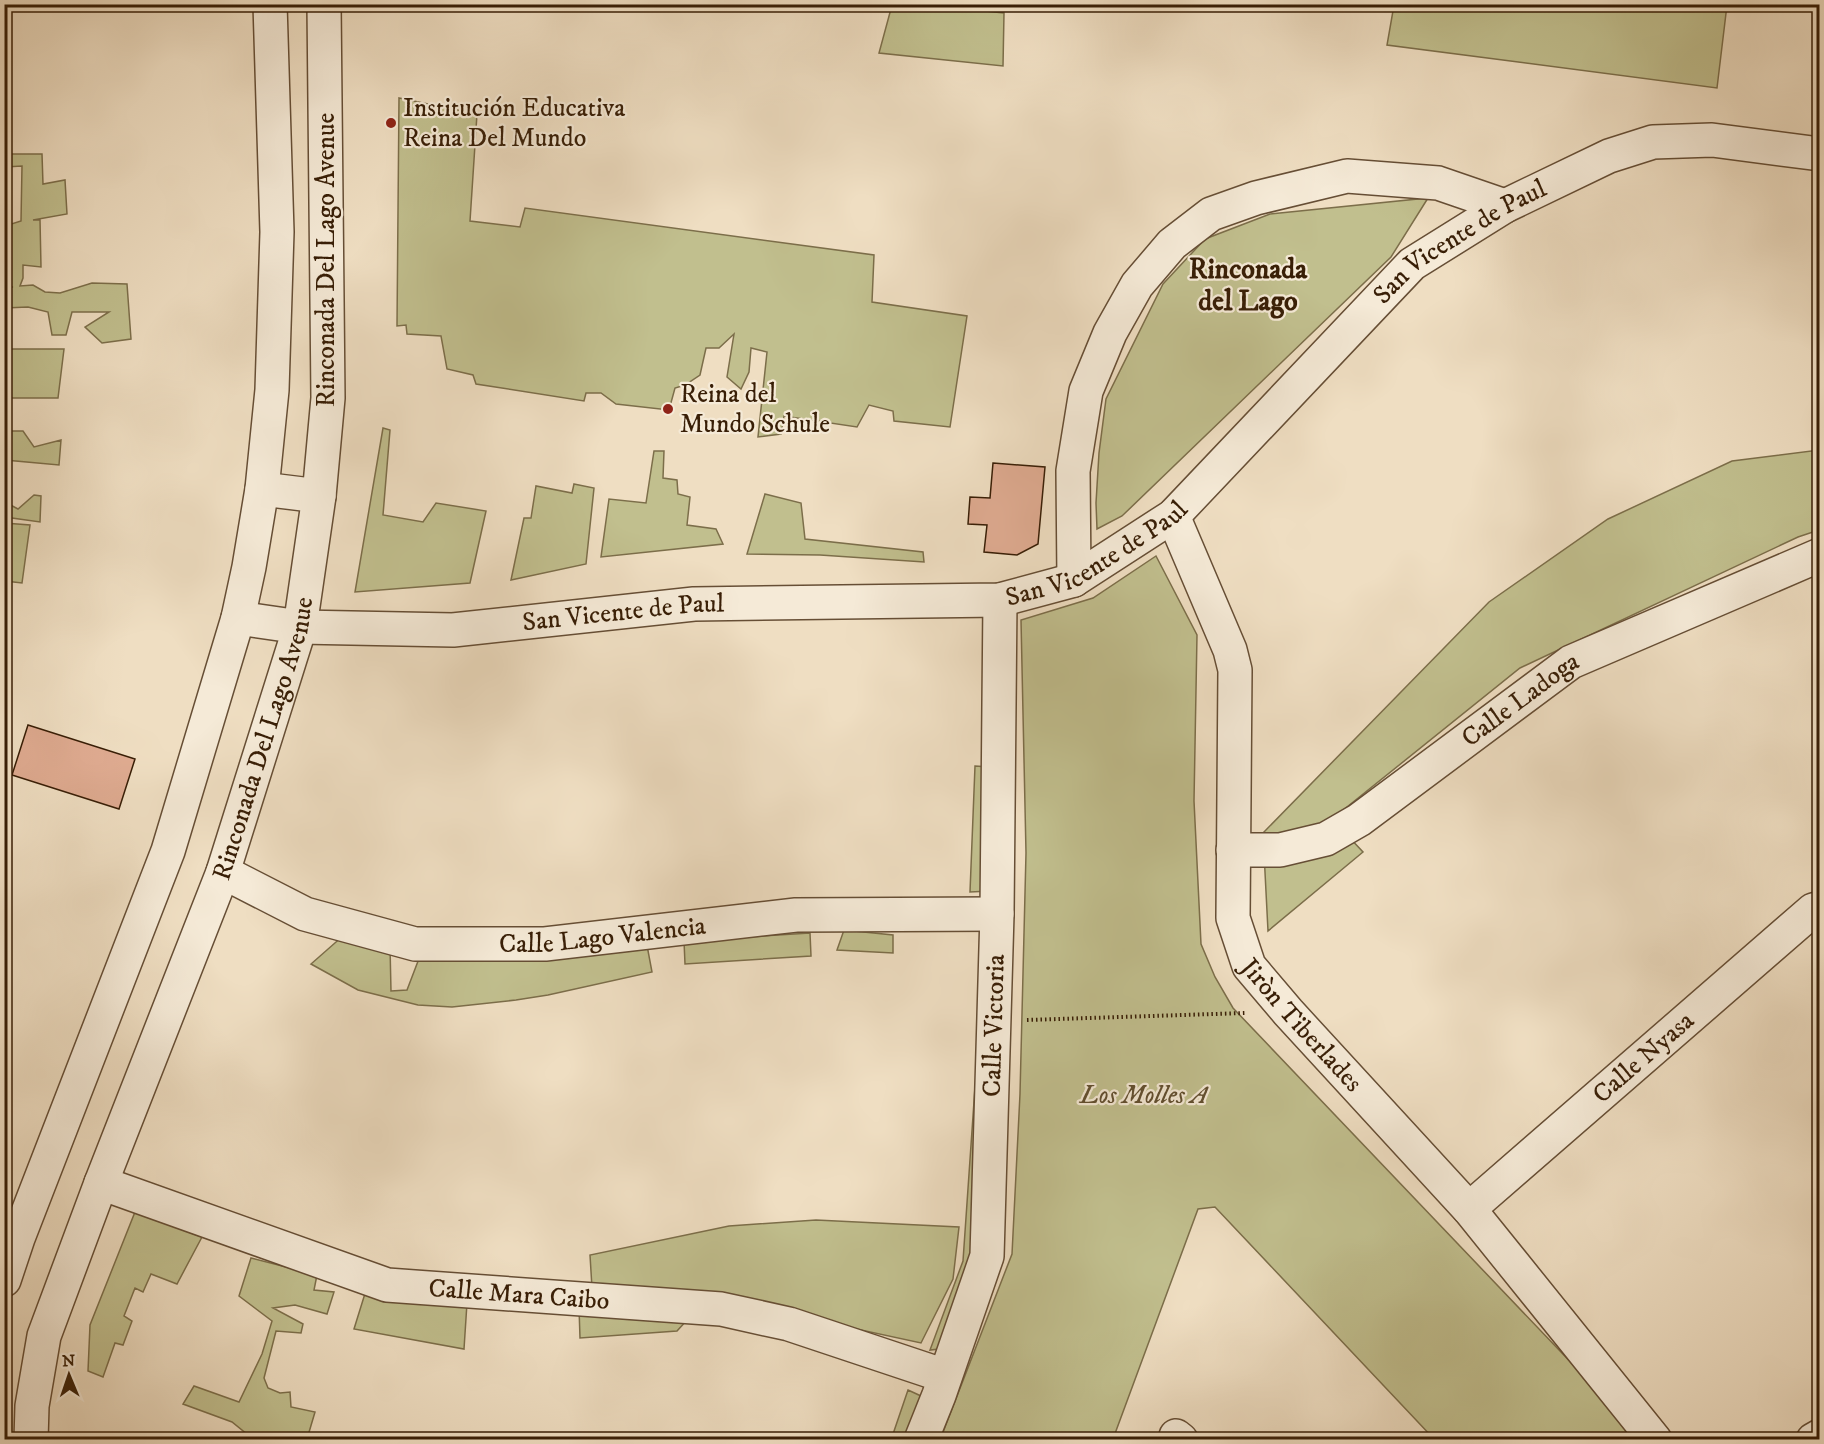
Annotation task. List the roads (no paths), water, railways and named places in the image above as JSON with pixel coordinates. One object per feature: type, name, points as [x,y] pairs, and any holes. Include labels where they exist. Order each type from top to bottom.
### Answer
[{"type":"street","name":"Rinconada Del Lago Avenue","points":[[4,1280],[18,1238],[168,850],[238,618],[262,489],[272,390],[277,232],[270,4]]},
{"type":"street","name":"Rinconada Del Lago Avenue","points":[[31,1440],[32,1406],[44,1336],[101,1183],[223,872],[300,627],[319,496],[328,398],[324,4]]},
{"type":"street","name":"San Vicente de Paul","points":[[238,618],[300,627],[453,630],[694,604],[1000,600],[1074,580],[1173,516],[1412,264],[1505,206],[1609,156],[1653,142],[1712,140],[1820,153]]},
{"type":"street","points":[[1074,580],[1073,471],[1086,391],[1110,333],[1137,285],[1172,244],[1211,214],[1256,198],[1347,176],[1438,183],[1505,206]]},
{"type":"street","points":[[262,489],[319,496]]},
{"type":"street","name":"Jiròn Tiberlades","points":[[1173,516],[1230,650],[1235,670],[1233,918],[1249,966],[1288,1012],[1469,1209],[1654,1440]]},
{"type":"street","name":"Calle Ladoga","points":[[1233,849],[1280,850],[1326,839],[1359,820],[1571,662],[1820,555]]},
{"type":"street","name":"Calle Victoria","points":[[921,1440],[987,1256],[997,914],[1000,600]]},
{"type":"street","name":"Calle Lago Valencia","points":[[223,872],[305,914],[416,944],[545,944],[796,915],[997,914]]},
{"type":"street","name":"Calle Nyasa","points":[[1469,1209],[1813,910],[1820,908]]},
{"type":"street","name":"Calle Mara Caibo","points":[[101,1183],[387,1285],[721,1309],[789,1324],[945,1376]]},
{"type":"street","points":[[1813,1440],[1820,1436]]},
{"type":"place","name":"Institución Educativa Reina Del Mundo","points":[[391,123]]},
{"type":"place","name":"Reina del Mundo Schule","points":[[668,409]]},
{"type":"district","name":"Rinconada del Lago","points":[[1248,285]]},
{"type":"park label","name":"Los Molles A","points":[[1144,1095]]}]
